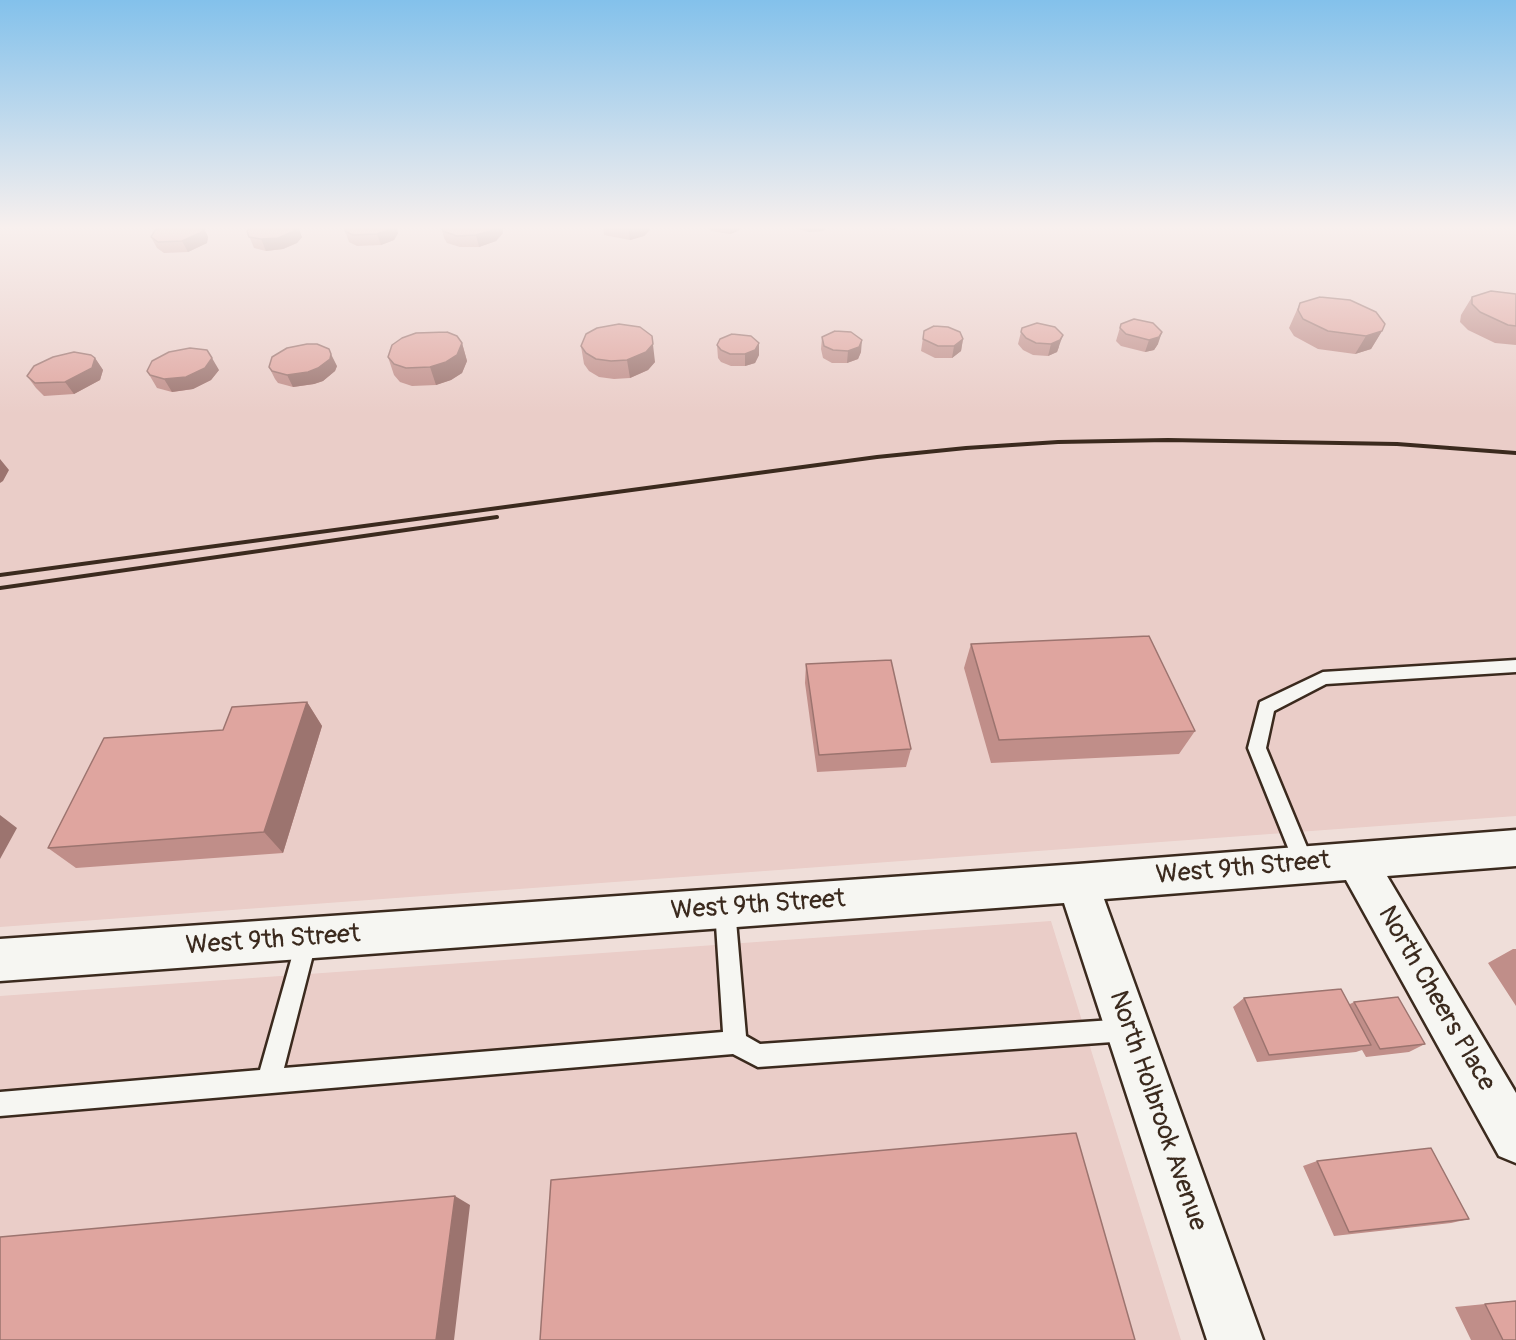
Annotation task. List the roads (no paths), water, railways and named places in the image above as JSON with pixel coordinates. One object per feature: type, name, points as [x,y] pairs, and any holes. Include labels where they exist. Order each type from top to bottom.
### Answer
[{"type":"street","name":"West 9th Street","points":[[0,960],[1078,883],[1516,848]]},
{"type":"street","name":"North Cheers Place","points":[[1356,860],[1516,1139]]},
{"type":"street","name":"North Holbrook Avenue","points":[[1078,883],[1235,1340]]},
{"type":"lane","points":[[1304,864],[1257,748],[1266,707],[1323,678],[1516,666]]},
{"type":"lane","points":[[725,909],[735,1042]]},
{"type":"lane","points":[[269,1081],[307,939]]},
{"type":"lane","points":[[0,1104],[735,1042],[758,1056],[1128,1030]]},
{"type":"railway","points":[[0,575],[877,457],[966,448],[1058,442],[1168,440],[1397,444],[1516,453]]},
{"type":"railway","points":[[0,588],[497,517]]}]
